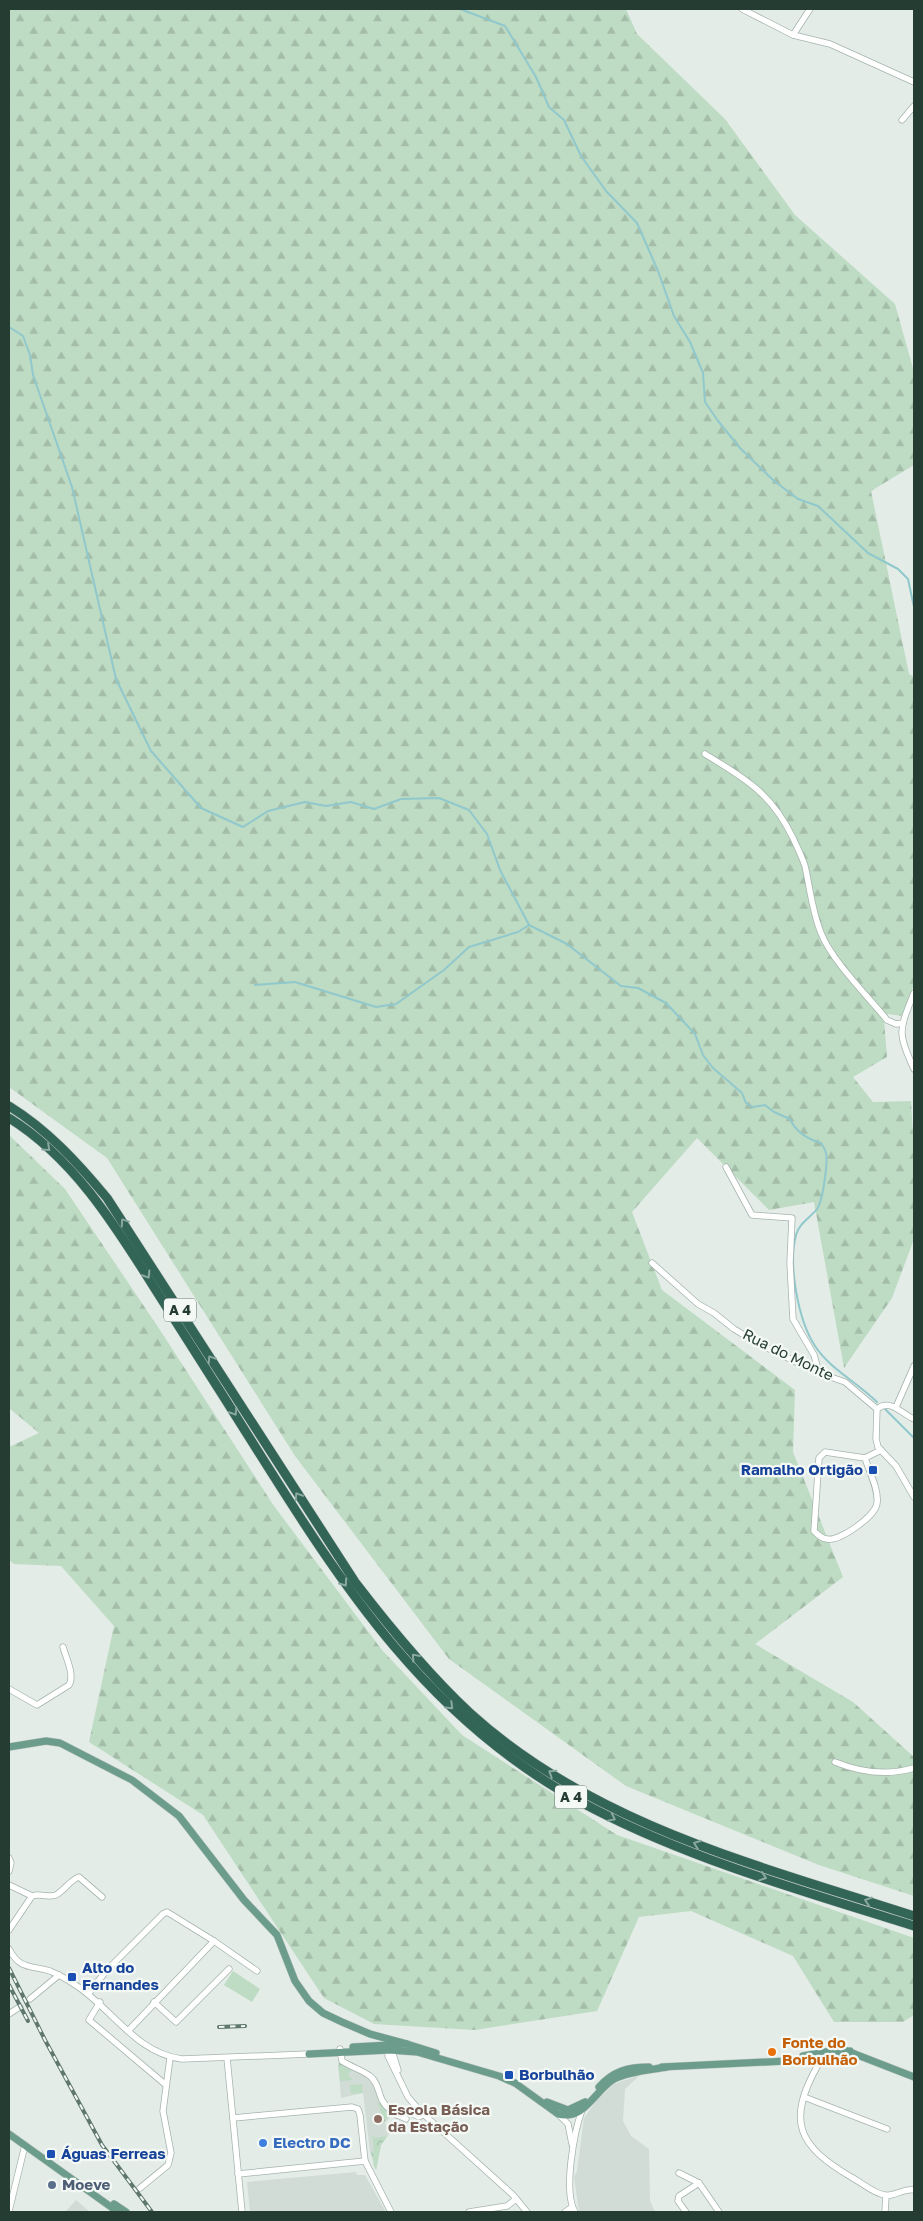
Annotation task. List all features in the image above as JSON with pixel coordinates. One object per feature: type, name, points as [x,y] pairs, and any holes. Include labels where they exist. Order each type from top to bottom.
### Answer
[{"type":"highway","name":"A 4","points":[[9,1106],[48,1134],[76,1161],[107,1198],[355,1582],[408,1649],[471,1713],[506,1742],[556,1776],[636,1820],[746,1861],[914,1916]]},
{"type":"highway","name":"A 4","points":[[9,1118],[65,1164],[89,1191],[131,1251],[345,1585],[386,1640],[422,1680],[474,1729],[527,1769],[558,1789],[628,1826],[680,1848],[743,1871],[914,1926]]},
{"type":"main road","points":[[9,1746],[46,1741],[60,1744],[132,1780],[179,1816],[244,1900],[276,1935],[295,1981],[309,2001],[323,2013],[366,2034],[387,2047]]},
{"type":"main road","points":[[366,2034],[376,2045]]},
{"type":"main road","points":[[359,2047],[364,2043],[366,2034]]},
{"type":"main road","points":[[366,2034],[499,2076],[570,2113]]},
{"type":"main road","points":[[340,2051],[376,2045],[406,2048]]},
{"type":"main road","points":[[309,2054],[387,2047]]},
{"type":"main road","points":[[814,2056],[828,2050],[842,2048],[914,2077]]},
{"type":"main road","points":[[527,2091],[558,2114],[570,2113],[581,2109],[622,2073],[667,2067],[786,2061],[850,2051]]},
{"type":"main road","points":[[9,2134],[126,2212]]},
{"type":"main road","points":[[53,2165],[118,2212]]},
{"type":"street","points":[[742,9],[793,35],[830,44],[914,82]]},
{"type":"street","points":[[793,35],[810,9]]},
{"type":"street","points":[[902,120],[914,106]]},
{"type":"street","points":[[705,754],[738,774],[770,800],[783,817],[804,864],[820,932],[829,948],[887,1020],[896,1024],[903,1023]]},
{"type":"street","points":[[914,993],[901,1031],[902,1041],[914,1069]]},
{"type":"street","points":[[726,1167],[752,1216],[792,1218],[790,1263],[793,1318],[814,1355],[819,1373]]},
{"type":"street","name":"Rua do Monte","points":[[652,1264],[698,1304],[714,1313],[734,1329],[757,1343],[819,1373],[845,1382],[877,1410]]},
{"type":"street","points":[[896,1407],[914,1369]]},
{"type":"street","points":[[914,1419],[896,1407],[888,1405],[881,1406],[877,1410],[876,1438],[878,1447],[896,1466],[914,1497]]},
{"type":"street","points":[[865,1458],[878,1501],[876,1510],[869,1518],[835,1539],[828,1540],[819,1536],[814,1531],[818,1458],[825,1452],[865,1458],[881,1450]]},
{"type":"street","points":[[9,1689],[36,1705],[69,1685],[72,1681],[63,1647]]},
{"type":"street","points":[[835,1762],[850,1768],[869,1772],[898,1773],[914,1768]]},
{"type":"street","points":[[9,1858],[11,1863],[9,1871]]},
{"type":"street","points":[[9,1930],[32,1896],[37,1894],[55,1895],[79,1877],[102,1898]]},
{"type":"street","points":[[9,1885],[32,1896]]},
{"type":"street","points":[[88,1993],[106,1971],[167,1912],[214,1941],[257,1971]]},
{"type":"street","points":[[128,2032],[154,2002],[214,1941]]},
{"type":"street","points":[[9,1949],[20,1964],[59,1975],[88,1993],[100,2002],[140,2043],[170,2058],[227,2058],[309,2054]]},
{"type":"street","points":[[154,2002],[176,2022],[228,1969]]},
{"type":"street","points":[[30,1999],[59,1975]]},
{"type":"street","points":[[100,2002],[89,2020],[166,2085]]},
{"type":"street","points":[[9,2014],[18,2008]]},
{"type":"street","points":[[387,2047],[396,2063],[401,2082]]},
{"type":"street","points":[[387,2047],[388,2056],[408,2096],[424,2114],[516,2199],[527,2212]]},
{"type":"street","points":[[396,2063],[399,2055],[406,2048]]},
{"type":"street","points":[[340,2051],[342,2061],[353,2069],[369,2075],[376,2082],[382,2102],[397,2115],[406,2119]]},
{"type":"street","points":[[814,2056],[811,2066],[814,2073],[804,2097],[799,2117],[805,2136],[827,2163],[886,2196],[905,2190],[914,2190]]},
{"type":"street","points":[[140,2188],[168,2165],[171,2153],[162,2111],[170,2058]]},
{"type":"street","points":[[227,2058],[242,2212]]},
{"type":"street","points":[[804,2097],[887,2129]]},
{"type":"street","points":[[233,2118],[352,2107],[358,2109],[365,2161],[391,2212]]},
{"type":"street","points":[[565,2212],[574,2210],[571,2178],[573,2148],[581,2109]]},
{"type":"street","points":[[397,2115],[403,2112],[410,2112],[419,2117],[424,2114]]},
{"type":"street","points":[[570,2113],[577,2124]]},
{"type":"street","points":[[570,2113],[568,2124],[573,2148]]},
{"type":"street","points":[[558,2114],[568,2124]]},
{"type":"street","points":[[9,2211],[25,2145]]},
{"type":"street","points":[[238,2174],[365,2161]]},
{"type":"street","points":[[679,2172],[699,2183],[719,2212]]},
{"type":"street","points":[[686,2212],[678,2202],[679,2196],[699,2183]]},
{"type":"street","points":[[885,2212],[886,2196]]},
{"type":"street","points":[[469,2212],[507,2206],[516,2199]]},
{"type":"shaded area","name":"Escola Básica da Estação","points":[[338,2063],[371,2078],[392,2115],[385,2123],[390,2133],[381,2145],[376,2170],[370,2152],[363,2093],[341,2098]]},
{"type":"shaded area","points":[[640,2075],[625,2089],[623,2121],[631,2136],[649,2149],[650,2201],[655,2212],[579,2212],[574,2177],[577,2171],[584,2118],[596,2101],[614,2084]]},
{"type":"shaded area","points":[[356,2172],[357,2175],[365,2175],[386,2212],[250,2212],[247,2182]]},
{"type":"shaded area","points":[[76,2200],[90,2212],[65,2212]]},
{"type":"green space","points":[[9,9],[626,9],[637,34],[725,119],[795,215],[895,304],[914,372],[914,465],[871,491],[909,674],[914,677],[914,984],[903,1016],[888,1014],[884,1020],[887,1057],[853,1077],[873,1102],[911,1101],[914,1151],[914,1239],[892,1298],[844,1368],[814,1202],[769,1210],[697,1138],[632,1212],[662,1290],[795,1390],[793,1452],[843,1577],[755,1644],[853,1702],[914,1757],[914,1896],[819,1865],[626,1786],[449,1659],[295,1456],[107,1158],[9,1087]]},
{"type":"green space","points":[[9,1135],[65,1189],[158,1327],[274,1506],[382,1650],[462,1735],[617,1835],[914,1938],[914,2015],[903,2022],[834,2022],[793,1956],[691,1911],[639,1917],[597,2011],[475,2030],[374,2024],[324,1998],[203,1815],[89,1742],[114,1626],[61,1566],[14,1564],[9,1560],[9,1447],[39,1433],[9,1408]]},
{"type":"green space","points":[[233,1971],[260,1989],[252,2002],[224,1985]]},
{"type":"green space","points":[[342,2062],[352,2069],[348,2075],[353,2080],[340,2081],[338,2063]]},
{"type":"green space","points":[[363,2084],[363,2093],[351,2094],[350,2085]]},
{"type":"green space","points":[[378,2103],[390,2114],[384,2122]]},
{"type":"green space","points":[[372,2134],[375,2138],[387,2136],[381,2145],[376,2170],[371,2152],[374,2151]]},
{"type":"waterway","points":[[460,9],[505,26],[536,77],[549,107],[564,120],[581,156],[606,191],[637,223],[658,271],[674,316],[690,342],[703,373],[705,402],[718,421],[740,448],[773,480],[798,499],[818,506],[868,553],[898,569],[908,579],[914,607]]},
{"type":"waterway","points":[[9,327],[23,336],[30,355],[33,375],[72,487],[116,679],[151,751],[201,808],[243,827],[268,811],[305,802],[326,806],[351,802],[374,809],[401,799],[439,798],[469,810],[487,834],[500,870],[529,925],[567,944],[621,986],[638,988],[666,1003],[695,1034],[703,1055],[713,1068],[742,1093],[746,1103],[752,1107],[765,1105],[774,1112],[790,1119],[795,1128],[802,1134],[821,1143],[826,1153],[821,1198],[817,1209],[798,1231],[794,1247],[794,1276],[799,1307],[809,1335],[821,1354],[836,1369],[877,1402]]},
{"type":"waterway","points":[[255,985],[295,982],[376,1007],[396,1004],[444,970],[469,947],[518,932],[529,925]]},
{"type":"waterway","points":[[885,1409],[914,1438]]},
{"type":"tunnel","points":[[18,2008],[30,1999]]},
{"type":"railway","points":[[9,1968],[45,2040],[102,2145],[152,2212]]},
{"type":"railway","points":[[9,1985],[28,2021]]},
{"type":"railway","points":[[219,2027],[245,2026]]},
{"type":"place","name":"Ramalho Ortigão","points":[[873,1470]]},
{"type":"place","name":"Alto do Fernandes","points":[[72,1977]]},
{"type":"place","name":"Fonte do Borbulhão","points":[[772,2052]]},
{"type":"place","name":"Borbulhão","points":[[509,2075]]},
{"type":"place","name":"Escola Básica da Estação","points":[[378,2119]]},
{"type":"place","name":"Electro DC","points":[[263,2143]]},
{"type":"place","name":"Águas Ferreas","points":[[51,2154]]},
{"type":"place","name":"Moeve","points":[[52,2185]]}]
